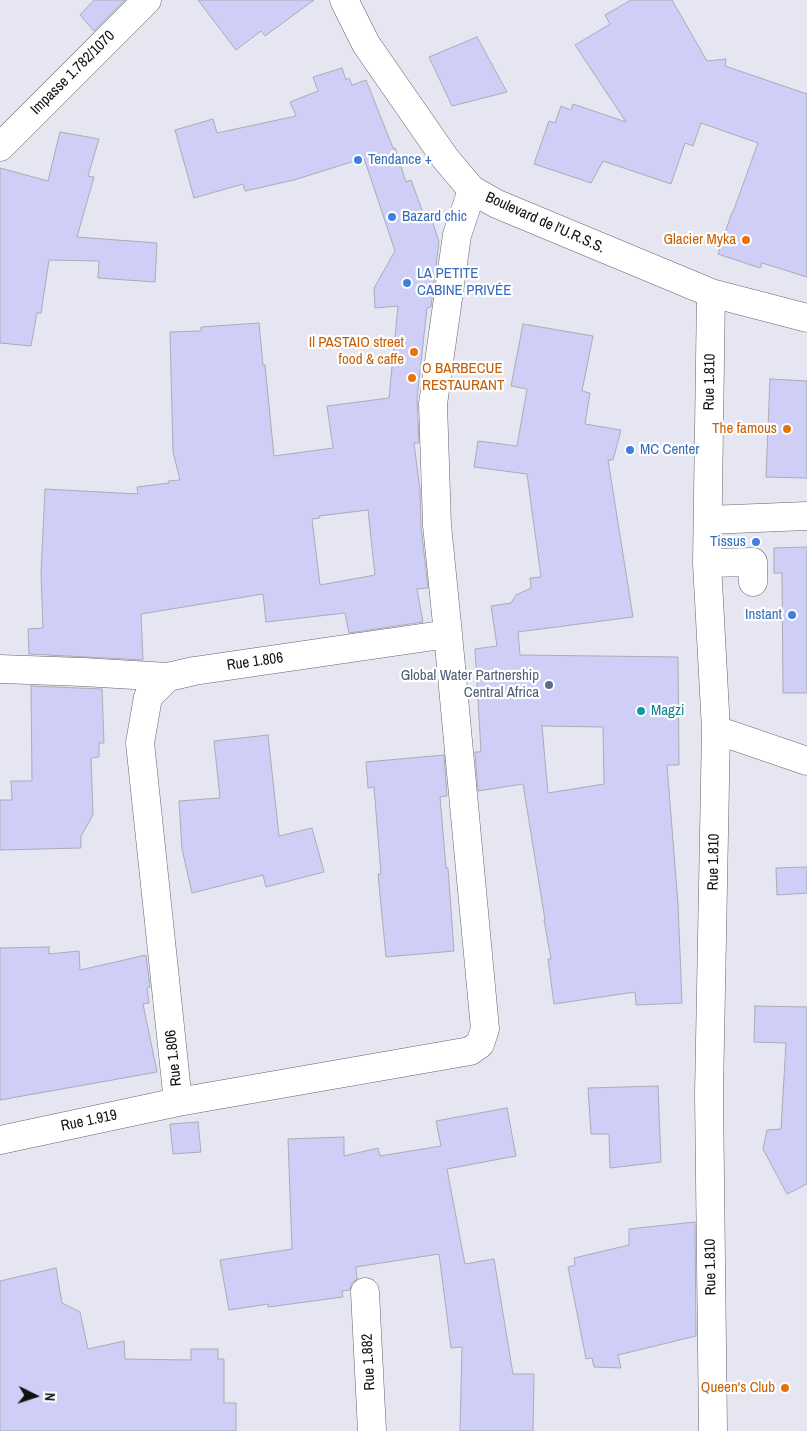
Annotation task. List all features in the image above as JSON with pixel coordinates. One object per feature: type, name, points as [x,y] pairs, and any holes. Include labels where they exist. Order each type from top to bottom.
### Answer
[{"type":"street","name":"Impasse 1.782/1070","points":[[0,147],[147,0]]},
{"type":"street","name":"Boulevard de l'U.R.S.S.","points":[[344,0],[366,44],[445,158],[472,190],[497,204],[711,293],[807,318]]},
{"type":"street","name":"Rue 1.806","points":[[448,634],[168,677],[148,697],[140,743],[178,1102],[470,1051],[480,1044],[485,1029],[448,634],[437,525],[433,404],[458,235],[472,190]]},
{"type":"street","name":"Rue 1.810","points":[[711,293],[707,563],[716,730],[709,1093],[714,1431]]},
{"type":"street","points":[[708,520],[807,516]]},
{"type":"street","points":[[707,563],[753,562],[753,582]]},
{"type":"street","points":[[0,669],[168,677]]},
{"type":"street","points":[[716,730],[807,762]]},
{"type":"street","name":"Rue 1.919","points":[[0,1140],[178,1102]]},
{"type":"street","name":"Rue 1.882","points":[[365,1292],[372,1431]]},
{"type":"building","points":[[94,0],[125,0],[94,31],[80,15]]},
{"type":"building","points":[[198,0],[314,0],[265,36],[261,31],[236,50]]},
{"type":"building","points":[[631,0],[672,0],[707,61],[726,59],[725,66],[807,94],[807,277],[762,263],[760,268],[718,254],[758,143],[701,123],[693,146],[685,143],[671,184],[603,161],[591,183],[534,164],[549,121],[555,123],[561,106],[571,110],[573,104],[626,122],[575,45],[610,24],[605,15]]},
{"type":"building","points":[[477,37],[507,92],[452,106],[429,57]]},
{"type":"building","points":[[342,68],[346,80],[349,78],[352,85],[366,80],[393,148],[395,148],[406,182],[411,180],[423,213],[429,211],[439,242],[431,307],[427,308],[417,398],[419,443],[414,443],[428,588],[417,589],[423,622],[349,633],[345,613],[266,622],[263,594],[141,614],[143,660],[29,654],[28,629],[43,628],[41,573],[45,489],[138,494],[137,487],[180,480],[173,452],[170,332],[201,331],[201,327],[259,323],[274,456],[333,448],[327,406],[389,398],[398,306],[375,308],[374,288],[395,251],[364,158],[294,180],[245,191],[243,184],[194,198],[175,130],[213,119],[217,133],[296,116],[290,102],[318,91],[313,77]],"holes":[[[368,510],[375,575],[320,585],[312,519],[320,518],[319,516]]]},
{"type":"building","points":[[60,132],[99,139],[88,176],[94,177],[77,237],[157,243],[155,282],[98,278],[99,261],[49,260],[41,313],[37,313],[31,346],[0,343],[0,168],[48,181]]},
{"type":"building","points":[[523,324],[593,336],[582,391],[590,393],[585,424],[621,430],[613,460],[608,460],[633,617],[518,632],[520,655],[678,657],[679,765],[667,765],[678,904],[682,1003],[636,1005],[635,992],[554,1004],[548,959],[551,959],[523,784],[478,791],[475,752],[481,752],[475,649],[497,646],[491,606],[511,603],[516,595],[531,588],[530,578],[541,577],[527,474],[474,467],[478,441],[517,446],[527,389],[511,386]],"holes":[[[542,726],[603,727],[604,784],[548,793]]]},
{"type":"building","name":"The famous","points":[[770,379],[807,381],[807,478],[766,477]]},
{"type":"building","points":[[807,547],[807,693],[783,693],[782,573],[774,573],[774,548]]},
{"type":"building","points":[[31,686],[102,689],[104,743],[99,743],[99,757],[91,758],[93,815],[81,836],[81,848],[0,850],[0,800],[12,800],[11,781],[32,781]]},
{"type":"building","points":[[268,735],[279,836],[312,828],[324,872],[266,887],[263,875],[192,893],[182,849],[179,801],[220,798],[214,741]]},
{"type":"building","points":[[444,755],[447,796],[440,797],[446,868],[448,868],[454,951],[386,957],[378,874],[381,874],[374,787],[368,788],[366,762]]},
{"type":"building","points":[[807,867],[807,893],[777,895],[776,868]]},
{"type":"building","points":[[49,947],[49,954],[79,951],[80,970],[146,955],[150,987],[147,988],[149,1003],[143,1004],[157,1072],[0,1100],[0,948]]},
{"type":"building","points":[[755,1006],[807,1007],[807,1184],[787,1194],[763,1149],[767,1130],[781,1129],[786,1043],[754,1042]]},
{"type":"building","points":[[658,1086],[661,1162],[610,1168],[609,1134],[591,1134],[588,1088]]},
{"type":"building","points":[[507,1108],[516,1156],[447,1169],[465,1264],[494,1259],[513,1374],[534,1374],[533,1431],[460,1431],[462,1347],[451,1348],[439,1254],[356,1267],[357,1279],[351,1284],[350,1290],[342,1291],[343,1297],[268,1307],[268,1304],[229,1310],[220,1260],[292,1249],[288,1139],[344,1137],[344,1156],[378,1148],[380,1156],[441,1146],[436,1121]]},
{"type":"building","points":[[198,1122],[201,1152],[173,1154],[170,1124]]},
{"type":"building","points":[[695,1222],[696,1336],[618,1355],[621,1368],[594,1367],[592,1358],[586,1359],[568,1267],[575,1265],[574,1258],[629,1245],[629,1229]]},
{"type":"building","points":[[56,1268],[62,1303],[80,1312],[88,1349],[124,1341],[125,1359],[191,1360],[191,1349],[218,1349],[218,1359],[224,1359],[224,1403],[236,1403],[236,1431],[0,1431],[0,1281]]},
{"type":"place","name":"Tendance +","points":[[358,160]]},
{"type":"place","name":"Bazard chic","points":[[392,217]]},
{"type":"place","name":"Glacier Myka","points":[[746,240]]},
{"type":"place","name":"LA PETITE CABINE PRIVÉE","points":[[407,283]]},
{"type":"place","name":"Il PASTAIO street food & caffe","points":[[414,352]]},
{"type":"place","name":"O BARBECUE RESTAURANT","points":[[412,378]]},
{"type":"place","name":"The famous","points":[[787,429]]},
{"type":"place","name":"MC Center","points":[[630,450]]},
{"type":"place","name":"Tissus","points":[[756,542]]},
{"type":"place","name":"Instant","points":[[792,615]]},
{"type":"place","name":"Global Water Partnership Central Africa","points":[[549,685]]},
{"type":"place","name":"Magzi","points":[[641,711]]},
{"type":"place","name":"Queen's Club","points":[[785,1388]]}]
